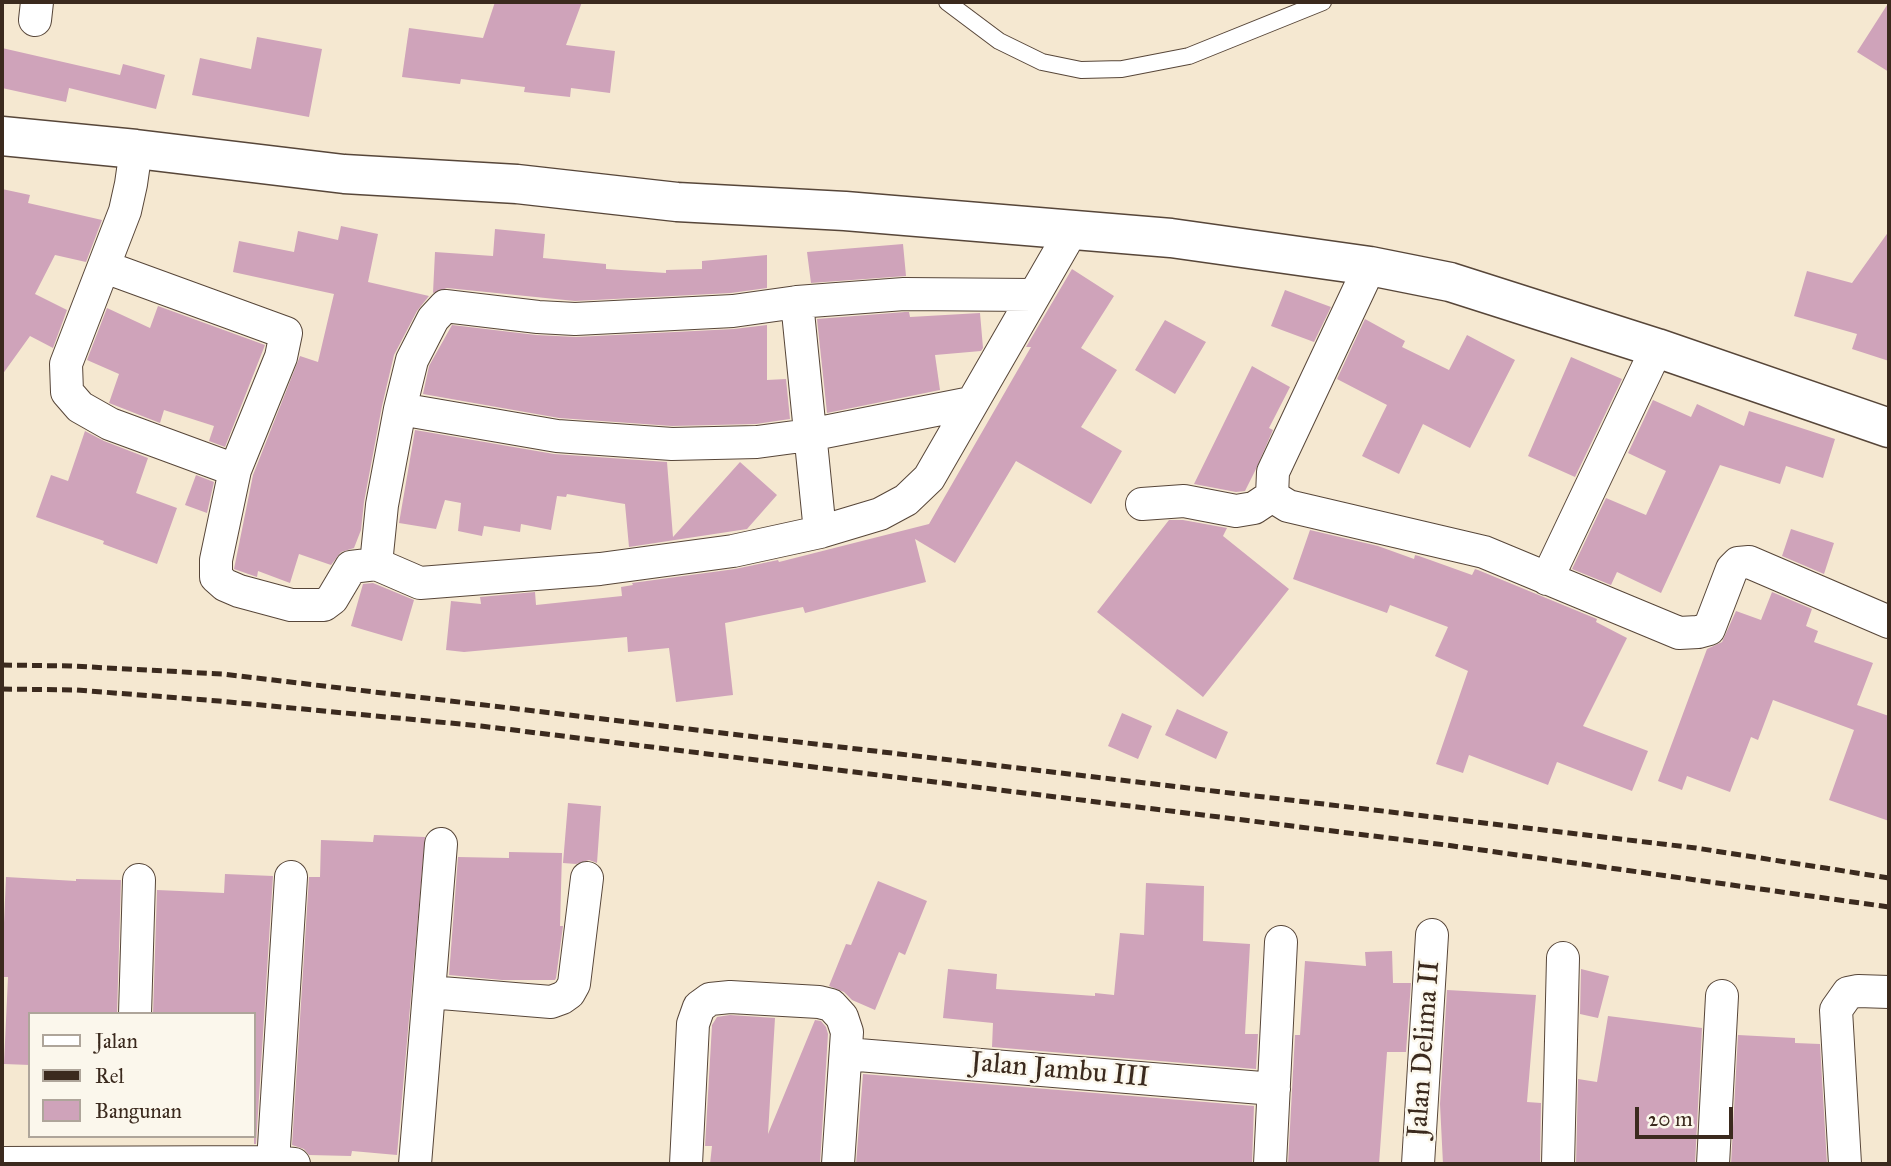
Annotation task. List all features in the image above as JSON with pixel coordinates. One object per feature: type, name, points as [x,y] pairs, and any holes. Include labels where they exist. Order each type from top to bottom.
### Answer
[{"type":"street","points":[[2,136],[344,174],[517,184],[677,202],[845,211],[1171,238],[1370,266],[1450,282],[1657,348],[1889,428]]},
{"type":"street","points":[[135,149],[125,211],[66,364],[67,392],[80,407],[110,424],[235,470]]},
{"type":"street","points":[[105,267],[286,332],[277,369],[235,470],[215,560],[216,577],[225,585],[239,591],[291,605],[324,605],[332,599],[351,567],[376,564],[420,583],[600,569],[733,551],[820,532],[880,514],[906,500],[929,478],[1072,230]]},
{"type":"street","points":[[1272,496],[1273,472],[1370,266]]},
{"type":"street","points":[[376,564],[382,506],[412,360],[433,319],[445,306],[575,319],[733,311],[797,302],[904,294],[1033,295]]},
{"type":"street","points":[[797,302],[820,532]]},
{"type":"street","points":[[1547,579],[1657,348]]},
{"type":"street","points":[[400,410],[557,436],[672,444],[757,442],[809,435],[971,403]]},
{"type":"street","points":[[1143,504],[1184,501],[1236,511],[1254,508],[1272,496]]},
{"type":"street","points":[[1272,496],[1288,506],[1484,552],[1679,633],[1709,629],[1732,569],[1738,563],[1749,562],[1889,622]]},
{"type":"street","points":[[415,1164],[441,844]]},
{"type":"street","points":[[2,1163],[132,1149],[283,1163],[290,877]]},
{"type":"street","points":[[429,992],[551,1002],[569,993],[574,984],[587,878]]},
{"type":"street","points":[[135,1012],[139,880]]},
{"type":"street","name":"Jalan Delima II","points":[[1418,1164],[1432,935]]},
{"type":"street","points":[[1270,1164],[1282,942]]},
{"type":"street","points":[[1558,1164],[1563,958]]},
{"type":"street","points":[[1845,1164],[1836,1010],[1848,993],[1889,992]]},
{"type":"street","points":[[1713,1164],[1722,996]]},
{"type":"street","points":[[686,1164],[693,1024],[699,1007],[710,999],[730,997],[831,1005],[842,1017],[848,1032],[838,1164]]},
{"type":"street","name":"Jalan Jambu III","points":[[846,1054],[1274,1089]]},
{"type":"lane","points":[[947,2],[999,41],[1042,62],[1081,70],[1122,69],[1189,56],[1323,2]]},
{"type":"building","points":[[495,2],[582,2],[566,45],[615,51],[610,93],[571,88],[570,97],[524,92],[525,87],[461,79],[460,84],[402,77],[409,28],[483,38]]},
{"type":"building","points":[[1889,2],[1889,72],[1857,52]]},
{"type":"building","points":[[257,37],[322,49],[309,117],[192,95],[200,58],[251,69]]},
{"type":"building","points":[[2,48],[120,75],[123,64],[165,75],[156,109],[69,88],[66,102],[2,88]]},
{"type":"building","points":[[2,189],[30,195],[28,203],[102,220],[86,262],[55,255],[35,294],[67,310],[53,348],[30,336],[2,375]]},
{"type":"building","points":[[341,226],[378,234],[368,282],[429,296],[417,311],[394,355],[382,406],[361,530],[354,548],[341,552],[331,565],[299,554],[290,583],[258,571],[257,577],[234,569],[253,475],[300,356],[318,362],[334,294],[233,272],[239,241],[294,252],[298,231],[338,240]]},
{"type":"building","points":[[495,229],[545,234],[543,258],[606,264],[606,269],[666,273],[666,270],[702,269],[702,261],[767,255],[767,288],[731,293],[575,301],[447,288],[433,293],[435,252],[493,256]]},
{"type":"building","points":[[1889,231],[1889,361],[1852,349],[1857,334],[1794,316],[1807,271],[1852,283]]},
{"type":"building","points":[[903,244],[906,276],[811,283],[807,252]]},
{"type":"building","points":[[1072,269],[1114,296],[1081,348],[1117,370],[1081,427],[1122,451],[1091,504],[1016,461],[955,563],[915,539],[926,582],[805,613],[803,607],[725,623],[733,695],[676,702],[669,648],[628,652],[627,637],[464,652],[446,650],[451,601],[481,604],[480,597],[535,592],[536,605],[622,596],[621,587],[633,585],[632,583],[735,569],[778,560],[779,562],[929,524],[1031,347],[1026,347]]},
{"type":"building","points":[[1285,290],[1331,307],[1314,342],[1271,326]]},
{"type":"building","points":[[158,306],[265,345],[225,447],[209,441],[214,426],[164,410],[160,423],[109,403],[119,374],[87,360],[107,308],[150,328]]},
{"type":"building","points":[[909,312],[910,317],[980,313],[983,348],[981,351],[935,355],[940,390],[827,413],[817,319]]},
{"type":"building","points":[[1365,319],[1405,341],[1402,347],[1449,370],[1467,335],[1515,360],[1470,448],[1423,424],[1399,474],[1362,456],[1387,405],[1337,379]]},
{"type":"building","points":[[1165,320],[1206,342],[1175,394],[1135,370]]},
{"type":"building","points":[[452,325],[576,337],[767,325],[767,380],[786,379],[790,419],[756,424],[672,426],[559,418],[423,394],[429,366]]},
{"type":"building","points":[[1571,357],[1622,379],[1575,477],[1528,456]]},
{"type":"building","points":[[1252,366],[1290,387],[1269,428],[1273,430],[1255,471],[1245,491],[1236,492],[1194,484]]},
{"type":"building","points":[[1653,400],[1691,417],[1697,404],[1744,426],[1749,411],[1835,439],[1823,478],[1786,466],[1780,484],[1720,465],[1661,593],[1617,572],[1611,585],[1572,569],[1606,498],[1646,515],[1666,471],[1628,453]]},
{"type":"building","points":[[415,430],[554,454],[667,462],[673,537],[740,462],[777,495],[747,529],[629,547],[625,504],[567,494],[566,497],[557,496],[551,530],[521,524],[520,532],[484,526],[482,536],[458,531],[461,503],[445,500],[436,529],[399,523]]},
{"type":"building","points":[[85,431],[148,458],[136,493],[177,508],[157,564],[103,544],[104,541],[36,517],[51,475],[68,481]]},
{"type":"building","points":[[196,475],[214,482],[207,513],[185,505]]},
{"type":"building","points":[[1169,520],[1227,528],[1223,536],[1289,589],[1203,697],[1097,612]]},
{"type":"building","points":[[1791,529],[1834,543],[1824,574],[1782,556]]},
{"type":"building","points":[[1310,530],[1378,546],[1414,559],[1415,555],[1419,556],[1472,575],[1475,569],[1478,570],[1597,619],[1596,622],[1627,638],[1583,726],[1648,751],[1632,791],[1557,762],[1548,785],[1469,755],[1463,773],[1436,764],[1468,671],[1435,656],[1448,627],[1390,605],[1387,613],[1293,579]]},
{"type":"building","points":[[373,583],[414,600],[402,641],[351,626],[363,584]]},
{"type":"building","points":[[1772,592],[1812,609],[1806,626],[1818,631],[1814,642],[1873,663],[1857,705],[1889,716],[1889,821],[1829,800],[1854,730],[1773,700],[1758,740],[1751,737],[1730,792],[1687,776],[1682,790],[1658,781],[1707,649],[1722,642],[1736,611],[1761,620]]},
{"type":"building","points":[[1177,709],[1228,732],[1216,759],[1165,735]]},
{"type":"building","points":[[1122,713],[1152,726],[1138,759],[1108,746]]},
{"type":"building","points":[[568,803],[601,806],[597,863],[589,860],[576,864],[563,863]]},
{"type":"building","points":[[374,835],[425,837],[397,1155],[352,1151],[351,1156],[309,1155],[304,1149],[292,1145],[309,877],[320,877],[321,840],[373,842]]},
{"type":"building","points":[[509,852],[562,853],[560,926],[563,926],[556,978],[502,980],[449,975],[458,857],[509,858]]},
{"type":"building","points":[[225,874],[273,876],[256,1144],[256,1012],[153,1012],[157,890],[224,893]]},
{"type":"building","points":[[6,877],[76,881],[121,880],[117,1012],[28,1012],[28,1065],[4,1064],[8,977],[2,977]]},
{"type":"building","points":[[878,881],[927,901],[905,955],[899,952],[875,1010],[829,986],[846,944],[851,945]]},
{"type":"building","points":[[1146,883],[1204,886],[1203,941],[1250,944],[1245,1034],[1258,1034],[1256,1069],[992,1047],[993,1023],[943,1018],[948,969],[997,974],[996,989],[1114,995],[1120,933],[1144,935]]},
{"type":"building","points":[[1392,951],[1393,983],[1411,983],[1406,1052],[1387,1052],[1379,1164],[1288,1164],[1295,1035],[1300,1035],[1305,961],[1366,966],[1365,952]]},
{"type":"building","points":[[1581,969],[1609,976],[1598,1018],[1580,1014]]},
{"type":"building","points":[[1447,990],[1536,995],[1527,1102],[1541,1103],[1540,1164],[1443,1164],[1440,1104]]},
{"type":"building","points":[[730,1015],[775,1018],[768,1134],[815,1020],[821,1021],[826,1027],[828,1034],[820,1164],[710,1164],[712,1146],[705,1146],[712,1025],[717,1017]]},
{"type":"building","points":[[1608,1016],[1702,1028],[1695,1164],[1576,1164],[1578,1079],[1597,1082]]},
{"type":"building","points":[[1738,1035],[1795,1038],[1795,1043],[1820,1044],[1827,1164],[1731,1164]]},
{"type":"building","points":[[863,1074],[1254,1106],[1252,1164],[856,1164]]},
{"type":"railway","points":[[2,665],[222,674],[1696,848],[1889,878]]},
{"type":"railway","points":[[2,689],[76,690],[219,701],[481,726],[1446,845],[1889,907]]}]
